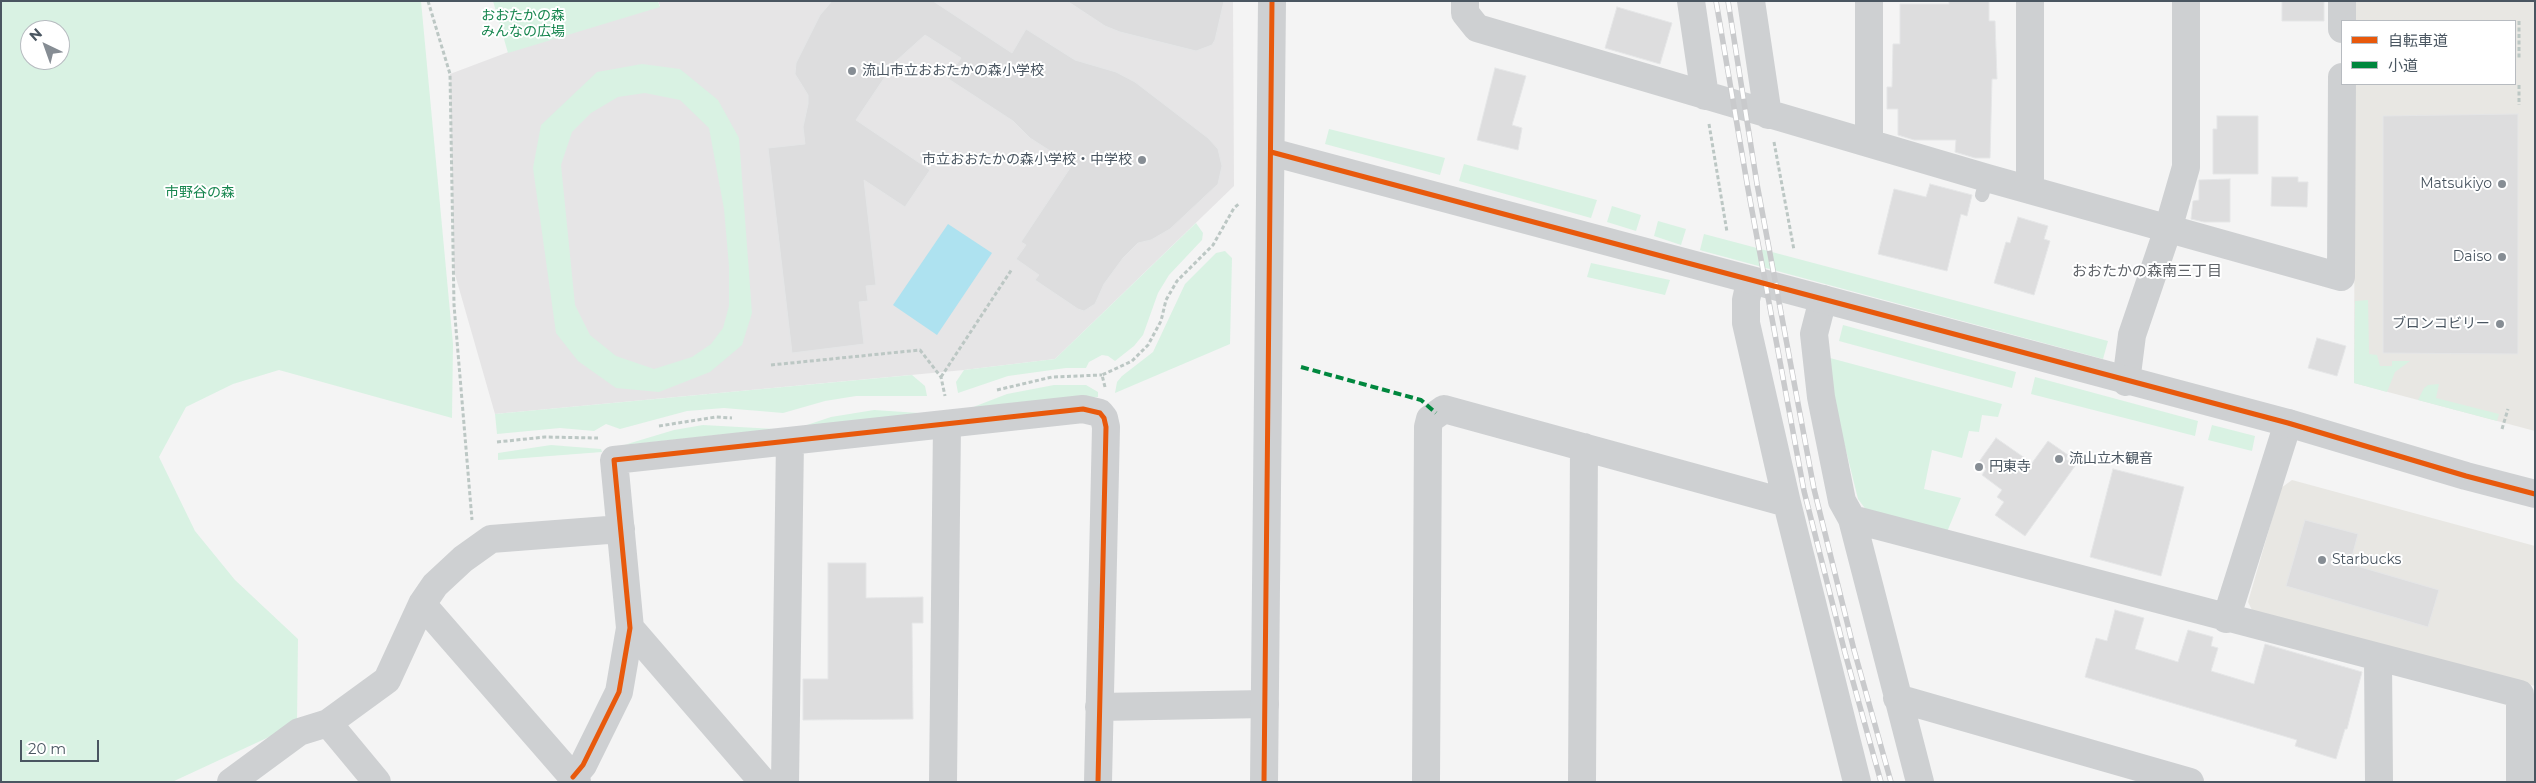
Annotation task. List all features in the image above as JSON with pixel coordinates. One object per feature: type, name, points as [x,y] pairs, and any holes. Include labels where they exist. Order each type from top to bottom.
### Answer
[{"type":"street","points":[[1264,782],[1272,1]]},
{"type":"street","points":[[1465,1],[1465,13],[1477,28],[1768,115],[1869,143],[1985,186],[2030,190],[2341,277],[2342,85]]},
{"type":"street","points":[[1691,1],[1705,96]]},
{"type":"street","points":[[1751,1],[1768,115]]},
{"type":"street","points":[[1869,143],[1870,1]]},
{"type":"street","points":[[2030,1],[2030,190]]},
{"type":"street","points":[[2126,382],[2132,335],[2168,229],[2186,167],[2186,1]]},
{"type":"street","points":[[2342,1],[2342,20]]},
{"type":"street","points":[[1271,152],[1750,282],[1822,299],[2126,382],[2288,423],[2466,476],[2535,494]]},
{"type":"street","points":[[1750,282],[1746,300],[1746,323],[1787,503],[1857,782]]},
{"type":"street","points":[[1822,299],[1814,334],[1821,397],[1842,501],[1852,519],[1920,782]]},
{"type":"street","points":[[1426,782],[1428,437],[1430,419],[1444,409],[1454,410],[1787,503]]},
{"type":"street","points":[[422,604],[575,779],[619,692],[630,628],[614,460],[790,441],[946,413],[1093,410],[1104,418],[1098,782]]},
{"type":"street","points":[[943,782],[946,413]]},
{"type":"street","points":[[2226,619],[2288,423]]},
{"type":"street","points":[[785,782],[790,441]]},
{"type":"street","points":[[1582,782],[1584,447]]},
{"type":"street","points":[[1852,519],[2226,619],[2520,694],[2520,782]]},
{"type":"street","points":[[231,782],[300,732],[328,723],[387,680],[422,604],[435,585],[490,539],[621,529]]},
{"type":"street","points":[[630,628],[763,782]]},
{"type":"street","points":[[2378,658],[2379,782]]},
{"type":"street","points":[[1897,698],[2190,782]]},
{"type":"street","points":[[1099,707],[1265,704]]},
{"type":"street","points":[[328,723],[377,782]]},
{"type":"path","points":[[428,1],[450,74],[454,304],[472,524],[490,539]]},
{"type":"path","points":[[2519,21],[2519,60]]},
{"type":"path","points":[[2519,85],[2519,105]]},
{"type":"path","points":[[1705,96],[1728,232]]},
{"type":"path","points":[[1768,115],[1794,250]]},
{"type":"path","points":[[1107,396],[1102,375],[1132,361],[1148,345],[1161,321],[1166,300],[1177,281],[1213,245],[1234,208],[1240,203]]},
{"type":"path","points":[[941,377],[1012,269]]},
{"type":"path","points":[[772,366],[920,350],[941,377],[946,413]]},
{"type":"path","points":[[2502,429],[2508,409]]},
{"type":"path","points":[[497,442],[546,437],[603,438]]},
{"type":"shaded area","points":[[658,1],[1233,1],[1234,186],[1055,359],[964,370],[495,414],[454,271],[450,74],[519,48],[660,6]]},
{"type":"shaded area","points":[[2355,1],[2535,1],[2535,431],[2354,383],[2355,85],[2516,85],[2516,20],[2355,20]]},
{"type":"shaded area","points":[[2292,480],[2535,546],[2535,686],[2254,614],[2248,602],[2281,488]]},
{"type":"green space","name":"市野谷の森","points":[[1,1],[421,1],[453,344],[452,418],[279,370],[233,384],[186,407],[159,457],[195,531],[235,580],[298,639],[297,724],[172,782],[1,782]]},
{"type":"green space","name":"おおたかの森 みんなの広場","points":[[493,1],[658,1],[660,7],[508,53]]},
{"type":"green space","points":[[642,64],[680,69],[718,100],[739,138],[752,313],[742,345],[710,372],[659,392],[616,388],[578,361],[556,333],[533,168],[541,125],[597,72]],"holes":[[[645,93],[680,100],[709,128],[724,209],[729,266],[729,306],[723,328],[711,344],[692,357],[654,369],[616,356],[590,335],[575,305],[561,165],[572,132],[591,113],[618,97]]]},
{"type":"green space","points":[[1329,129],[1445,158],[1440,175],[1325,144]]},
{"type":"green space","points":[[1464,164],[1597,200],[1591,218],[1459,181]]},
{"type":"green space","points":[[1612,206],[1641,215],[1636,231],[1607,222]]},
{"type":"green space","points":[[1658,221],[1686,229],[1681,245],[1654,236]]},
{"type":"green space","points":[[1196,223],[1203,233],[1202,240],[1169,275],[1158,293],[1143,335],[1134,346],[1115,361],[1108,356],[1102,355],[1089,362],[1086,368],[1066,368],[1008,376],[958,393],[956,382],[964,370],[1055,359]]},
{"type":"green space","points":[[1704,234],[2108,341],[2103,359],[1703,251],[1700,250]]},
{"type":"green space","points":[[1225,251],[1232,258],[1230,344],[1115,393],[1117,382],[1122,376],[1153,352],[1185,284],[1216,253]]},
{"type":"green space","points":[[1591,263],[1670,280],[1665,295],[1587,277]]},
{"type":"green space","points":[[2368,300],[2369,354],[2377,355],[2380,366],[2392,366],[2392,361],[2410,361],[2395,372],[2387,392],[2354,383],[2355,301]]},
{"type":"green space","points":[[1843,325],[2016,372],[2012,388],[1839,341]]},
{"type":"green space","points":[[1830,358],[2002,404],[1998,417],[1982,415],[1979,432],[1969,431],[1962,458],[1932,450],[1924,489],[1961,498],[1947,532],[1867,511],[1858,499],[1835,406]]},
{"type":"green space","points":[[912,375],[925,386],[927,396],[856,396],[825,401],[783,413],[724,408],[687,411],[620,429],[606,424],[594,431],[560,428],[497,434],[495,414]]},
{"type":"green space","points":[[2035,377],[2198,421],[2195,436],[2031,394]]},
{"type":"green space","points":[[2439,384],[2436,398],[2499,414],[2497,421],[2418,400],[2424,388],[2428,385]]},
{"type":"green space","points":[[1054,385],[1086,385],[1098,392],[1098,397],[963,411],[1007,394]]},
{"type":"green space","points":[[874,410],[934,414],[804,426],[831,417]]},
{"type":"green space","points":[[703,425],[775,429],[624,445],[674,430]]},
{"type":"green space","points":[[2212,425],[2255,436],[2252,451],[2208,440]]},
{"type":"green space","points":[[551,445],[601,449],[602,452],[498,460],[498,453]]},
{"type":"water","points":[[948,224],[992,253],[937,335],[893,305]]},
{"type":"building","name":"市立おおたかの森小学校・中学校","points":[[832,1],[933,1],[1012,53],[1026,29],[1075,60],[1116,72],[1135,82],[1208,138],[1218,149],[1222,166],[1218,184],[1170,229],[1151,240],[1138,243],[1123,258],[1104,284],[1095,304],[1084,311],[1078,309],[1035,280],[1039,275],[1016,259],[1026,245],[1021,242],[1072,165],[1030,138],[1013,121],[947,78],[961,58],[925,35],[895,62],[856,120],[930,170],[905,207],[864,180],[876,285],[866,286],[868,301],[859,302],[864,344],[792,353],[768,148],[805,144],[803,127],[808,95],[795,74],[796,63],[820,15]]},
{"type":"building","points":[[1067,1],[1224,1],[1215,40],[1212,45],[1196,51],[1120,32],[1105,26]]},
{"type":"building","points":[[1949,1],[1989,1],[1989,21],[1995,21],[1997,79],[1992,79],[1990,158],[1975,158],[1955,152],[1956,140],[1914,140],[1898,135],[1898,109],[1887,109],[1887,87],[1892,87],[1893,44],[1900,44],[1900,4],[1949,4]]},
{"type":"building","points":[[2282,1],[2324,1],[2324,21],[2282,21]]},
{"type":"building","points":[[1617,7],[1672,23],[1660,64],[1605,48]]},
{"type":"building","points":[[1495,68],[1526,76],[1512,125],[1522,128],[1518,150],[1477,140]]},
{"type":"building","points":[[2518,114],[2518,354],[2383,353],[2383,116]]},
{"type":"building","points":[[2217,116],[2258,116],[2258,174],[2213,174],[2213,129],[2217,129]]},
{"type":"building","points":[[2272,177],[2298,177],[2298,182],[2308,182],[2307,207],[2271,206]]},
{"type":"building","points":[[2230,179],[2230,222],[2204,222],[2191,219],[2193,201],[2199,200],[2199,180]]},
{"type":"building","points":[[1930,184],[1972,195],[1967,216],[1961,214],[1947,271],[1878,254],[1894,189],[1926,197]]},
{"type":"building","points":[[2018,217],[2048,226],[2044,239],[2050,241],[2034,295],[1994,283],[2006,242],[2010,243]]},
{"type":"building","points":[[2317,338],[2346,346],[2337,376],[2308,368]]},
{"type":"building","points":[[1996,438],[2032,463],[2048,441],[2068,455],[2066,459],[2075,466],[2025,536],[1995,515],[2004,502],[1997,497],[2002,490],[1982,475],[1986,469],[1978,463]]},
{"type":"building","points":[[2113,469],[2184,487],[2161,576],[2090,557]]},
{"type":"building","points":[[2305,520],[2358,534],[2350,564],[2439,590],[2428,627],[2286,586]]},
{"type":"building","points":[[828,563],[866,563],[866,598],[923,597],[923,623],[912,623],[913,719],[803,720],[803,679],[828,679]]},
{"type":"building","points":[[2115,610],[2144,618],[2135,649],[2178,662],[2188,630],[2213,637],[2211,646],[2218,648],[2211,671],[2254,684],[2265,644],[2362,672],[2347,729],[2345,729],[2336,759],[2295,746],[2297,740],[2085,677],[2096,638],[2107,641]]},
{"type":"railway","points":[[1716,1],[1748,189],[1804,491],[1845,653],[1881,782]]},
{"type":"railway","points":[[1728,1],[1757,184],[1814,489],[1854,650],[1891,782]]},
{"type":"marked path","points":[[1301,367],[1421,400],[1436,413]]},
{"type":"cycle path","points":[[1264,782],[1272,1]]},
{"type":"cycle path","points":[[1271,152],[2288,423],[2466,476],[2535,494]]},
{"type":"cycle path","points":[[573,777],[583,765],[619,692],[630,628],[614,460],[1083,409],[1100,413],[1104,418],[1106,427],[1098,782]]},
{"type":"place","name":"流山市立おおたかの森小学校","points":[[852,71]]},
{"type":"place","name":"市立おおたかの森小学校・中学校","points":[[1142,160]]},
{"type":"place","name":"Matsukiyo","points":[[2502,184]]},
{"type":"place","name":"Daiso","points":[[2502,257]]},
{"type":"place","name":"ブロンコビリー","points":[[2500,324]]},
{"type":"place","name":"流山立木観音","points":[[2059,459]]},
{"type":"place","name":"円東寺","points":[[1979,467]]},
{"type":"place","name":"Starbucks","points":[[2322,560]]},
{"type":"district","name":"おおたかの森南三丁目","points":[[2147,272]]}]
